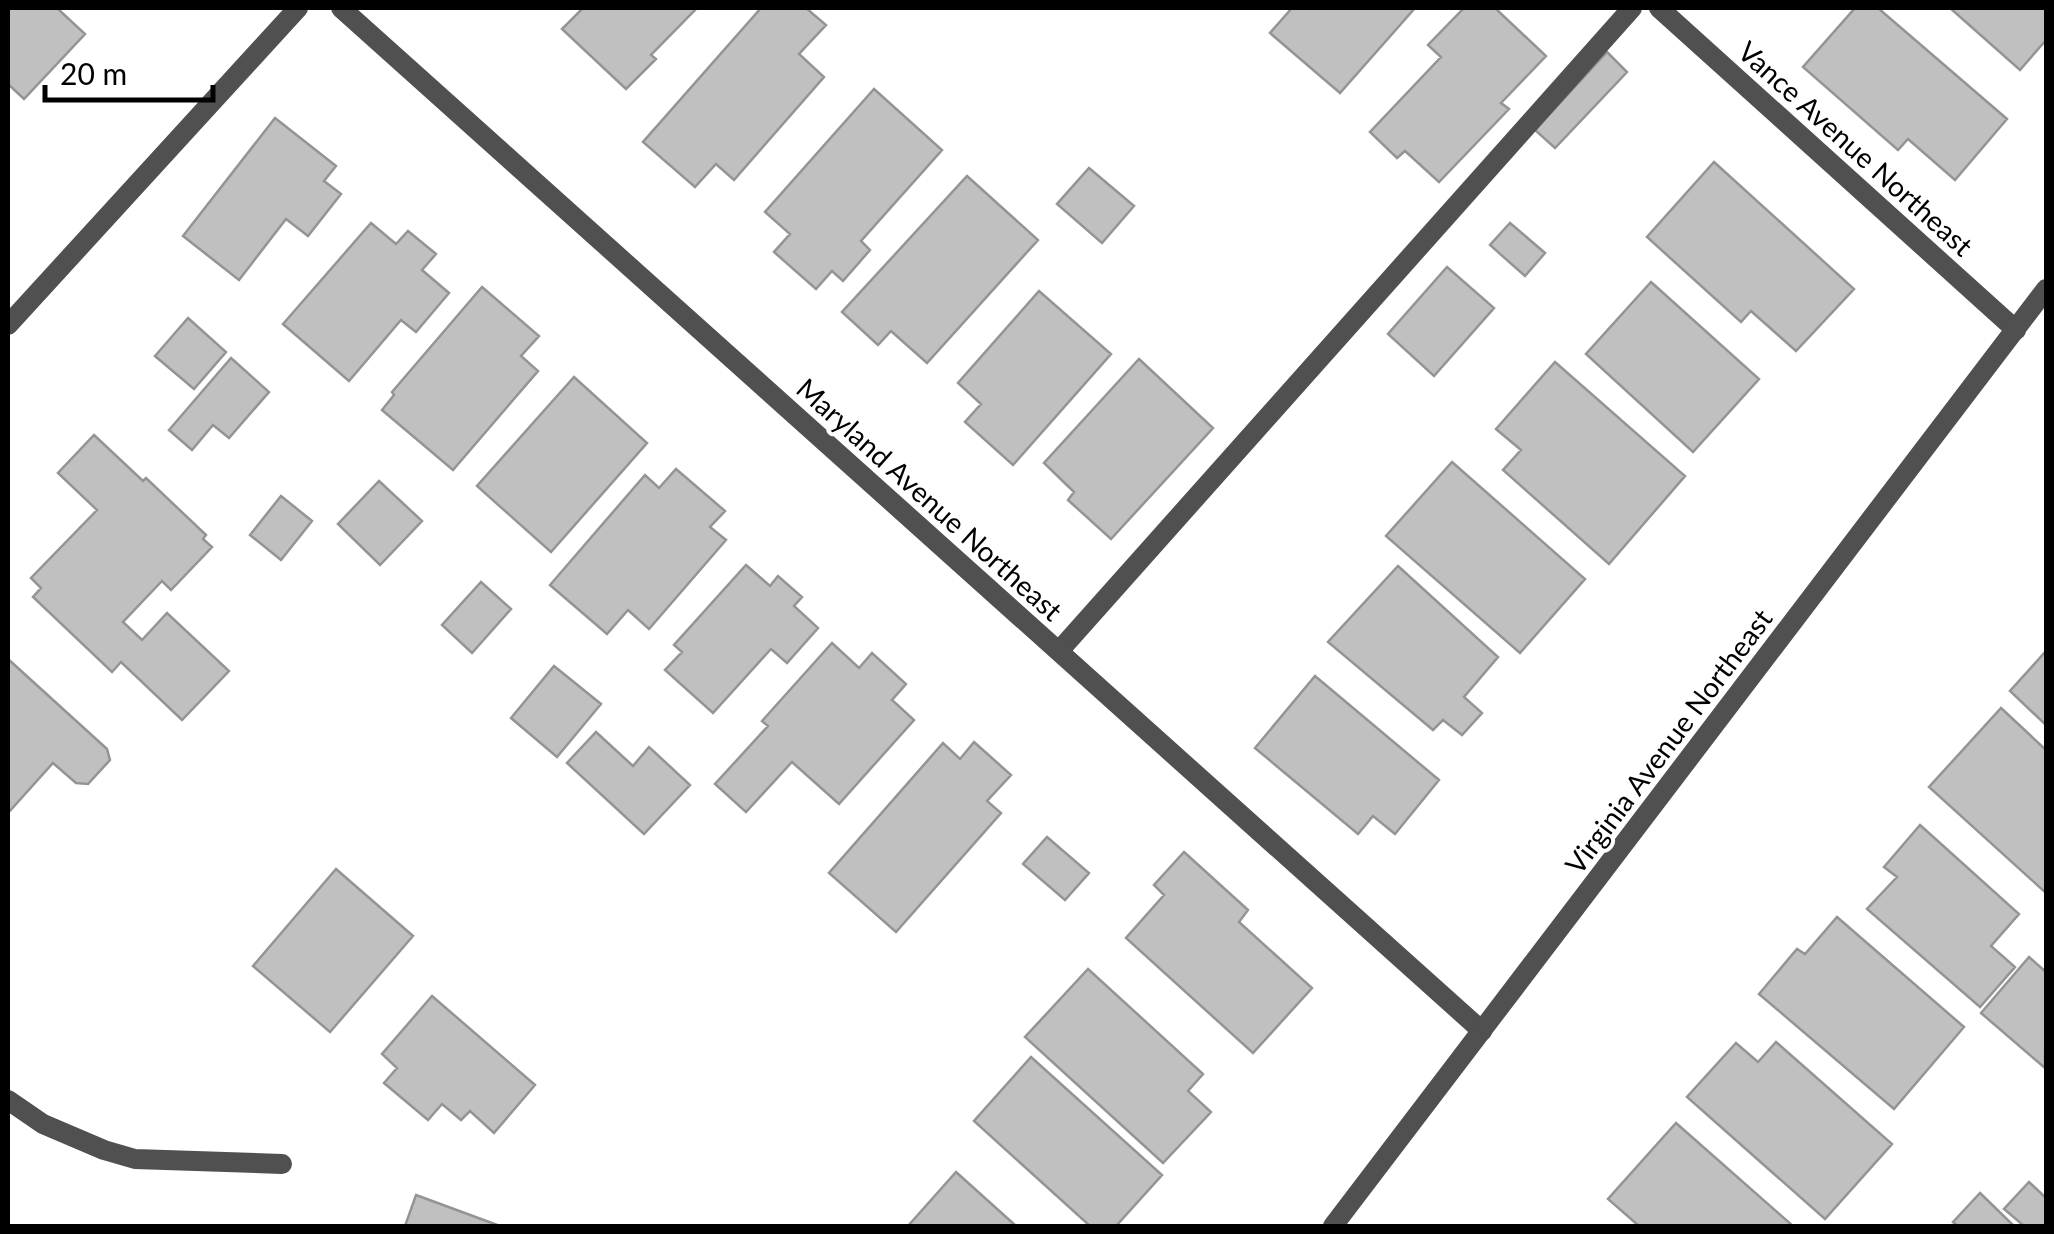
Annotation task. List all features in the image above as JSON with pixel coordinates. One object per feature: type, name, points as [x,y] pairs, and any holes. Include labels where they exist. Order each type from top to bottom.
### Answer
[{"type":"street","points":[[8,325],[298,8]]},
{"type":"street","name":"Maryland Avenue Northeast","points":[[342,8],[1482,1031]]},
{"type":"street","points":[[1059,651],[1632,8]]},
{"type":"street","name":"Vance Avenue Northeast","points":[[1659,8],[2016,330]]},
{"type":"street","name":"Virginia Avenue Northeast","points":[[1333,1226],[2046,289]]},
{"type":"street","points":[[8,1100],[42,1124],[135,1159],[282,1164]]},
{"type":"building","points":[[8,8],[57,8],[85,34],[24,99],[8,84]]},
{"type":"building","points":[[583,8],[697,8],[651,55],[656,59],[626,89],[562,29]]},
{"type":"building","points":[[761,8],[806,8],[826,25],[799,54],[824,77],[734,180],[716,164],[695,187],[643,142]]},
{"type":"building","points":[[1292,8],[1415,8],[1340,93],[1270,33]]},
{"type":"building","points":[[1464,8],[1495,8],[1546,56],[1501,103],[1509,109],[1439,182],[1405,151],[1397,158],[1370,132],[1441,57],[1428,45]]},
{"type":"building","points":[[1855,8],[1878,8],[2007,119],[1955,180],[1908,139],[1898,150],[1803,67]]},
{"type":"building","points":[[1950,8],[2046,8],[2046,40],[2020,70]]},
{"type":"building","points":[[1607,52],[1627,72],[1555,148],[1535,130]]},
{"type":"building","points":[[874,89],[942,150],[861,241],[870,250],[843,281],[832,271],[816,289],[774,252],[790,234],[765,212]]},
{"type":"building","points":[[275,118],[336,166],[324,181],[341,194],[308,236],[286,219],[239,280],[183,236]]},
{"type":"building","points":[[1714,162],[1854,289],[1796,351],[1751,311],[1741,322],[1647,237]]},
{"type":"building","points":[[1089,168],[1134,206],[1102,243],[1057,204]]},
{"type":"building","points":[[967,176],[1038,240],[927,363],[891,331],[878,345],[842,312]]},
{"type":"building","points":[[371,223],[396,244],[408,231],[436,254],[422,270],[449,293],[416,332],[401,320],[349,381],[283,324]]},
{"type":"building","points":[[1510,223],[1545,253],[1525,276],[1490,245]]},
{"type":"building","points":[[1447,267],[1494,308],[1434,376],[1388,334]]},
{"type":"building","points":[[1651,282],[1759,379],[1693,452],[1586,354]]},
{"type":"building","points":[[482,287],[539,336],[521,356],[538,371],[453,470],[382,410],[394,395],[392,392]]},
{"type":"building","points":[[1039,291],[1111,354],[1013,465],[965,422],[981,404],[958,383]]},
{"type":"building","points":[[188,318],[226,352],[194,389],[155,356]]},
{"type":"building","points":[[231,358],[269,392],[229,438],[213,425],[192,450],[169,430]]},
{"type":"building","points":[[1139,359],[1213,428],[1111,539],[1068,500],[1074,492],[1044,463]]},
{"type":"building","points":[[1555,362],[1685,476],[1609,564],[1503,470],[1521,450],[1496,429]]},
{"type":"building","points":[[574,377],[647,443],[551,552],[477,486]]},
{"type":"building","points":[[94,435],[143,481],[146,478],[206,535],[203,539],[212,547],[171,590],[162,581],[123,622],[142,640],[167,613],[229,671],[182,720],[121,662],[112,672],[33,597],[41,588],[31,578],[97,510],[58,473]]},
{"type":"building","points":[[1452,462],[1585,579],[1520,653],[1386,536]]},
{"type":"building","points":[[676,469],[725,511],[710,527],[726,540],[649,629],[628,610],[607,634],[550,585],[645,475],[659,488]]},
{"type":"building","points":[[379,481],[422,521],[380,565],[338,524]]},
{"type":"building","points":[[281,496],[312,521],[281,560],[250,535]]},
{"type":"building","points":[[746,565],[770,586],[778,576],[802,597],[794,606],[818,628],[787,663],[771,649],[713,713],[665,670],[682,652],[674,645]]},
{"type":"building","points":[[1398,566],[1498,657],[1464,697],[1482,713],[1462,735],[1443,720],[1433,730],[1328,642]]},
{"type":"building","points":[[481,582],[511,609],[472,653],[442,625]]},
{"type":"building","points":[[832,643],[859,668],[872,653],[906,684],[892,700],[914,720],[839,804],[792,762],[746,812],[715,784],[768,726],[762,721]]},
{"type":"building","points":[[2046,651],[2046,725],[2010,691]]},
{"type":"building","points":[[8,659],[107,749],[110,760],[88,784],[76,783],[53,763],[8,813]]},
{"type":"building","points":[[554,666],[601,704],[557,757],[511,718]]},
{"type":"building","points":[[1315,676],[1439,780],[1395,834],[1373,816],[1358,834],[1255,748]]},
{"type":"building","points":[[2001,708],[2046,750],[2046,893],[1929,787]]},
{"type":"building","points":[[596,732],[633,766],[649,747],[690,785],[644,834],[567,763]]},
{"type":"building","points":[[974,742],[1011,775],[987,801],[1001,813],[896,932],[829,873],[943,743],[960,759]]},
{"type":"building","points":[[1920,825],[2019,914],[1991,946],[2015,967],[1980,1007],[1867,909],[1897,877],[1884,867]]},
{"type":"building","points":[[1047,837],[1089,873],[1065,900],[1023,864]]},
{"type":"building","points":[[1184,852],[1248,910],[1239,922],[1312,988],[1253,1053],[1126,938],[1164,895],[1154,885]]},
{"type":"building","points":[[336,869],[413,936],[330,1032],[253,966]]},
{"type":"building","points":[[1837,917],[1964,1027],[1894,1109],[1759,994],[1797,949],[1805,954]]},
{"type":"building","points":[[2029,957],[2046,972],[2045,1068],[1981,1013]]},
{"type":"building","points":[[1088,969],[1203,1074],[1188,1091],[1211,1112],[1163,1163],[1025,1037]]},
{"type":"building","points":[[432,996],[535,1085],[494,1133],[470,1111],[461,1120],[442,1104],[428,1120],[384,1083],[397,1068],[382,1054]]},
{"type":"building","points":[[1776,1042],[1892,1144],[1825,1219],[1687,1097],[1736,1043],[1758,1062]]},
{"type":"building","points":[[1031,1057],[1162,1175],[1116,1226],[1090,1226],[974,1121]]},
{"type":"building","points":[[1676,1123],[1793,1226],[1639,1226],[1608,1199]]},
{"type":"building","points":[[956,1172],[1016,1226],[908,1226]]},
{"type":"building","points":[[2029,1182],[2046,1198],[2046,1226],[2024,1226],[2004,1209]]},
{"type":"building","points":[[1980,1193],[2014,1226],[1958,1226],[1953,1222]]},
{"type":"building","points":[[416,1195],[500,1226],[405,1226]]}]
